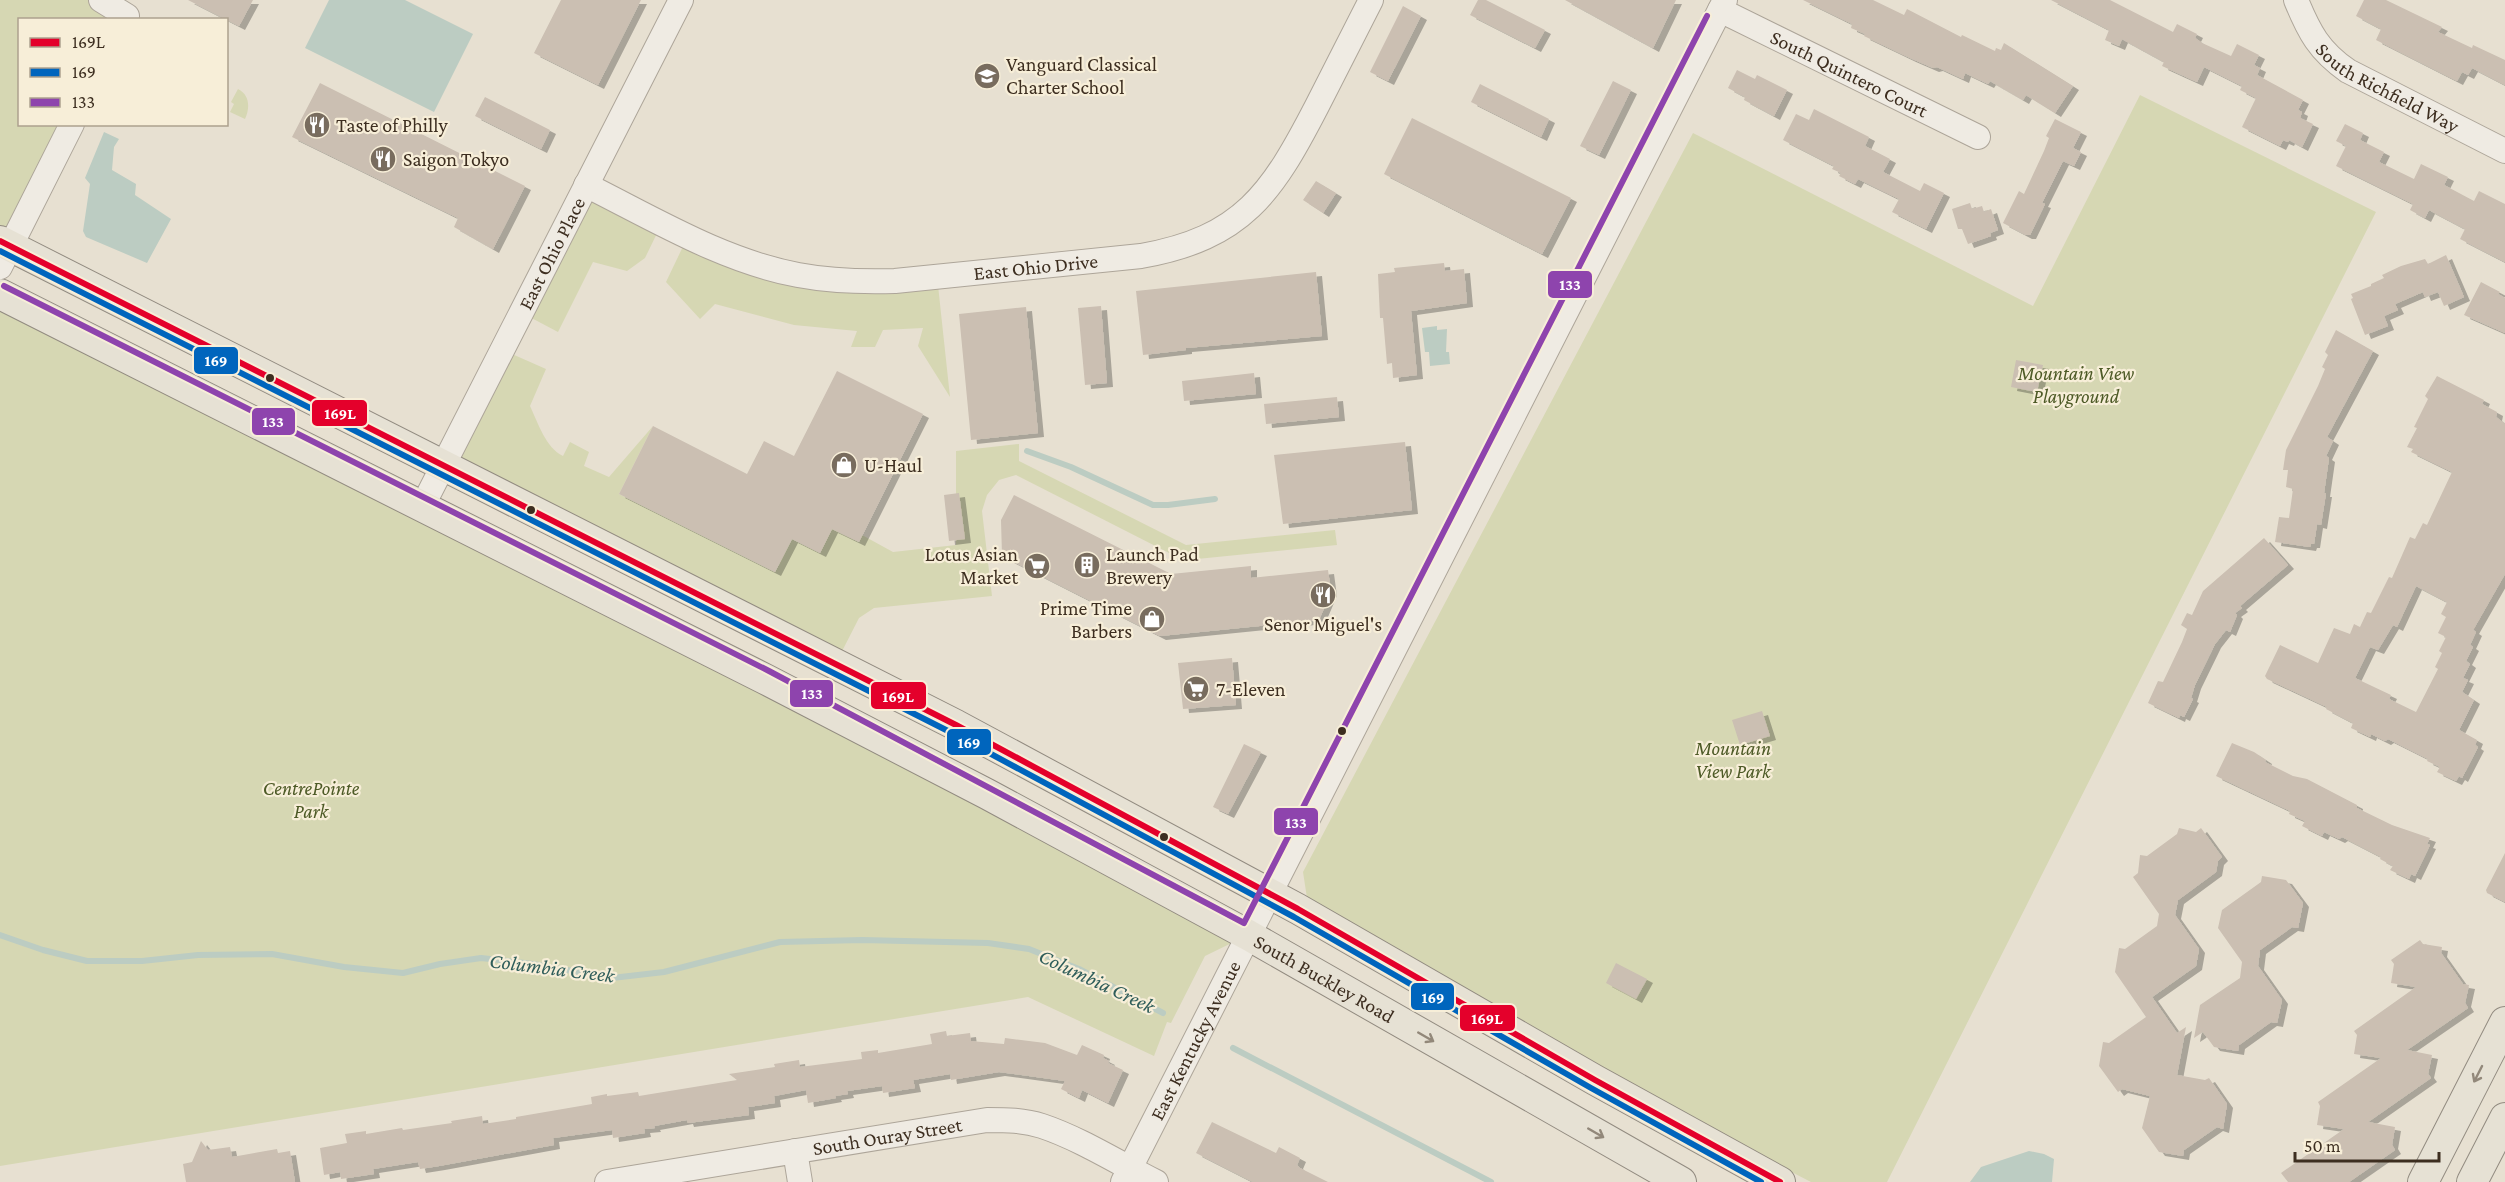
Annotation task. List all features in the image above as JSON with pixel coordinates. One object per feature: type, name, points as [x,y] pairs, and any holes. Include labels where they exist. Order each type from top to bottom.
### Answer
[{"type":"main road","points":[[3,251],[444,464],[946,720],[1269,894],[1605,1086],[1780,1182]]},
{"type":"main road","name":"South Buckley Road","points":[[0,294],[765,679],[987,794],[1248,935],[1681,1182]]},
{"type":"main road","points":[[2423,1182],[2505,1022]]},
{"type":"main road","points":[[2472,1182],[2505,1118]]},
{"type":"street","points":[[101,0],[129,12]]},
{"type":"street","name":"East Ohio Place","points":[[422,507],[681,0]]},
{"type":"street","name":"East Ohio Drive","points":[[586,185],[728,254],[767,268],[822,279],[895,281],[1141,256],[1171,250],[1200,240],[1227,226],[1251,207],[1272,185],[1294,151],[1371,0]]},
{"type":"street","name":"South Richfield Way","points":[[2296,0],[2313,37],[2332,60],[2348,71],[2505,151]]},
{"type":"street","name":"South Quintero Court","points":[[1723,5],[1978,137]]},
{"type":"street","name":"East Kentucky Avenue","points":[[1126,1175],[1723,5]]},
{"type":"street","points":[[3,251],[71,126]]},
{"type":"street","name":"South Ouray Street","points":[[607,1182],[987,1120],[1014,1120],[1041,1126],[1061,1134],[1126,1175],[1156,1182]]},
{"type":"street","points":[[795,1151],[800,1182]]},
{"type":"green space","points":[[0,0],[99,0],[124,18],[18,18],[18,126],[71,126],[0,239]]},
{"type":"green space","points":[[238,89],[245,95],[248,102],[245,119],[230,112],[234,104],[231,102]]},
{"type":"green space","name":"Mountain View Park","points":[[2140,95],[2376,212],[1887,1182],[1811,1182],[1710,1130],[1307,898],[1303,872],[1693,133],[2033,306]]},
{"type":"green space","points":[[586,185],[662,223],[645,258],[627,271],[593,262],[558,332],[522,313]]},
{"type":"green space","points":[[688,236],[747,261],[937,276],[950,397],[918,346],[923,328],[883,330],[875,347],[851,347],[857,331],[794,325],[715,304],[700,319],[666,282]]},
{"type":"green space","name":"CentrePointe Park","points":[[0,310],[1248,935],[1205,956],[1171,1023],[1167,1022],[1154,1056],[1028,997],[0,1166]]},
{"type":"green space","points":[[503,350],[546,369],[530,406],[543,434],[557,452],[563,456],[570,442],[589,452],[584,466],[609,477],[653,426],[619,494],[775,572],[792,539],[820,553],[832,529],[859,542],[862,535],[893,552],[956,545],[956,451],[1019,444],[1019,461],[1186,545],[1335,530],[1337,545],[1187,560],[1016,475],[999,480],[987,495],[982,511],[992,596],[874,608],[859,618],[836,663],[444,464]]},
{"type":"shaded area","points":[[329,0],[405,0],[473,34],[434,112],[305,48]]},
{"type":"shaded area","points":[[104,132],[119,139],[114,147],[112,170],[136,184],[135,195],[171,219],[147,263],[86,237],[83,231],[90,184],[85,178]]},
{"type":"shaded area","points":[[1437,326],[1437,330],[1447,329],[1446,352],[1449,352],[1450,364],[1430,366],[1429,352],[1425,352],[1422,328]]},
{"type":"shaded area","points":[[2029,1151],[2054,1159],[2052,1182],[1970,1182],[1981,1167]]},
{"type":"building","points":[[188,0],[253,0],[239,26],[228,20],[228,18],[223,18]]},
{"type":"building","points":[[561,0],[641,0],[598,85],[534,53]]},
{"type":"building","points":[[1478,0],[1486,0],[1545,30],[1535,48],[1470,15]]},
{"type":"building","points":[[1565,0],[1676,0],[1653,48]]},
{"type":"building","points":[[1803,0],[1873,0],[1904,15],[1907,9],[1961,37],[1962,35],[1995,51],[1996,48],[2001,50],[2004,43],[2073,86],[2055,113],[2026,95],[2023,100],[1990,81],[1988,84],[1965,73],[1963,79],[1910,58],[1864,36],[1865,34],[1851,28],[1852,24]]},
{"type":"building","points":[[2051,0],[2110,0],[2173,32],[2177,24],[2197,34],[2195,38],[2202,43],[2231,56],[2237,44],[2259,55],[2254,65],[2260,68],[2257,75],[2303,100],[2298,110],[2302,112],[2300,118],[2313,124],[2302,147],[2289,140],[2288,142],[2283,140],[2280,146],[2242,127],[2256,98],[2240,90],[2242,86],[2204,67],[2197,82],[2162,66],[2164,62],[2122,39],[2119,46],[2105,40],[2109,30]]},
{"type":"building","points":[[2364,0],[2386,0],[2442,27],[2438,32],[2505,60],[2505,85],[2472,68],[2468,75],[2462,72],[2457,81],[2376,40],[2381,29],[2356,16]]},
{"type":"building","points":[[1403,6],[1421,16],[1388,81],[1370,72]]},
{"type":"building","points":[[1737,70],[1755,79],[1757,75],[1787,90],[1774,116],[1744,100],[1745,97],[1728,88]]},
{"type":"building","points":[[1613,81],[1631,90],[1599,155],[1580,146]]},
{"type":"building","points":[[320,83],[525,186],[493,249],[454,227],[458,218],[292,137]]},
{"type":"building","points":[[1480,84],[1549,119],[1541,137],[1471,102]]},
{"type":"building","points":[[485,97],[550,130],[541,149],[475,116]]},
{"type":"building","points":[[1814,109],[1869,137],[1865,146],[1890,159],[1883,172],[1920,191],[1924,183],[1944,193],[1926,229],[1892,212],[1899,199],[1858,179],[1855,184],[1839,176],[1841,173],[1832,169],[1834,166],[1783,140],[1796,114],[1809,120]]},
{"type":"building","points":[[1412,118],[1571,198],[1542,254],[1384,174]]},
{"type":"building","points":[[2055,119],[2081,132],[2073,148],[2081,152],[2074,166],[2063,161],[2042,203],[2045,204],[2030,235],[2026,235],[2003,223],[2019,191],[2024,194],[2044,151],[2049,138],[2046,136]]},
{"type":"building","points":[[2345,124],[2363,133],[2360,140],[2384,152],[2379,162],[2414,179],[2421,164],[2448,177],[2444,185],[2474,201],[2479,191],[2505,204],[2505,262],[2460,239],[2465,229],[2429,210],[2425,218],[2410,210],[2413,204],[2336,166],[2346,146],[2336,141]]},
{"type":"building","points":[[1316,181],[1336,193],[1323,213],[1303,200]]},
{"type":"building","points":[[1970,203],[1972,209],[1982,206],[1984,212],[1991,209],[1998,230],[1990,233],[1991,236],[1968,244],[1962,229],[1958,229],[1952,209]]},
{"type":"building","points":[[2446,255],[2464,297],[2444,306],[2438,292],[2425,297],[2423,292],[2395,304],[2398,310],[2384,316],[2388,326],[2365,335],[2351,294],[2371,286],[2384,278],[2382,275],[2401,266],[2425,259],[2428,264]]},
{"type":"building","points":[[1444,263],[1445,271],[1464,269],[1467,303],[1411,311],[1417,375],[1393,378],[1392,363],[1387,364],[1383,318],[1380,318],[1378,274],[1395,272],[1394,268]]},
{"type":"building","points":[[1316,272],[1322,336],[1186,348],[1186,350],[1143,355],[1136,291]]},
{"type":"building","points":[[2481,282],[2500,292],[2498,294],[2505,298],[2505,333],[2464,315]]},
{"type":"building","points":[[1101,306],[1107,383],[1085,385],[1078,308]]},
{"type":"building","points":[[1026,307],[1038,433],[971,440],[959,314]]},
{"type":"building","points":[[2336,330],[2373,351],[2327,437],[2333,441],[2326,456],[2329,458],[2324,493],[2326,493],[2321,525],[2317,524],[2314,544],[2310,547],[2275,542],[2279,517],[2289,518],[2293,489],[2286,487],[2288,470],[2283,470],[2286,450],[2318,386],[2325,369],[2322,367],[2328,355],[2325,352]]},
{"type":"building","points":[[2016,360],[2043,365],[2037,392],[2011,387]]},
{"type":"building","name":"U-Haul","points":[[837,371],[923,414],[859,542],[832,529],[820,553],[792,539],[775,572],[619,494],[653,426],[747,474],[764,441],[794,456]]},
{"type":"building","points":[[1254,373],[1256,394],[1184,401],[1182,381]]},
{"type":"building","points":[[2437,376],[2484,400],[2482,404],[2497,412],[2496,417],[2505,424],[2505,574],[2473,630],[2476,632],[2470,645],[2473,647],[2466,661],[2470,664],[2463,678],[2468,680],[2462,692],[2474,700],[2459,730],[2477,740],[2475,745],[2478,747],[2462,778],[2459,776],[2456,781],[2437,772],[2440,767],[2427,761],[2428,759],[2388,739],[2385,741],[2371,734],[2370,737],[2351,728],[2353,723],[2326,709],[2327,707],[2265,676],[2280,645],[2318,663],[2334,628],[2350,634],[2354,624],[2360,627],[2367,612],[2371,613],[2389,577],[2392,578],[2410,537],[2415,539],[2423,523],[2427,525],[2452,472],[2411,452],[2413,449],[2407,447],[2428,399],[2425,396]],"holes":[[[2416,586],[2447,602],[2441,614],[2446,617],[2438,633],[2446,637],[2439,651],[2442,653],[2435,667],[2438,669],[2416,712],[2389,699],[2391,695],[2355,678],[2370,647],[2378,650],[2393,625],[2397,627]]]},
{"type":"building","points":[[1337,397],[1339,417],[1266,424],[1264,404]]},
{"type":"building","points":[[1405,442],[1412,510],[1283,524],[1274,455]]},
{"type":"building","points":[[959,493],[965,539],[949,541],[944,495]]},
{"type":"building","name":"Launch Pad Brewery","points":[[1014,495],[1171,574],[1251,566],[1251,578],[1328,570],[1331,592],[1319,620],[1160,636],[1002,556],[1001,520]]},
{"type":"building","points":[[2264,538],[2288,565],[2240,606],[2242,608],[2235,613],[2237,615],[2230,632],[2226,630],[2215,644],[2195,685],[2191,698],[2193,699],[2184,717],[2180,715],[2179,718],[2148,703],[2158,681],[2163,682],[2182,642],[2187,629],[2181,625],[2187,613],[2192,615],[2203,591]]},
{"type":"building","points":[[1232,658],[1236,705],[1183,709],[1178,663]]},
{"type":"building","points":[[1762,711],[1770,736],[1740,745],[1732,720]]},
{"type":"building","points":[[2232,743],[2254,752],[2266,760],[2265,762],[2293,776],[2307,779],[2392,825],[2430,838],[2427,844],[2430,845],[2415,876],[2411,874],[2409,879],[2390,870],[2393,866],[2380,859],[2381,857],[2342,837],[2339,839],[2324,832],[2322,836],[2302,826],[2305,821],[2289,814],[2290,811],[2216,776]]},
{"type":"building","points":[[1244,744],[1261,752],[1228,814],[1213,807]]},
{"type":"building","points":[[2179,828],[2196,832],[2201,828],[2222,857],[2218,861],[2216,872],[2178,900],[2175,915],[2199,949],[2196,966],[2152,997],[2177,1033],[2186,1027],[2177,1075],[2205,1080],[2209,1078],[2227,1104],[2223,1129],[2217,1127],[2184,1150],[2183,1156],[2159,1152],[2142,1128],[2150,1096],[2122,1089],[2118,1092],[2099,1066],[2103,1042],[2109,1043],[2146,1017],[2115,972],[2119,948],[2125,949],[2157,926],[2159,914],[2133,877],[2138,873],[2140,855],[2147,856],[2177,834]]},
{"type":"building","points":[[2505,853],[2505,902],[2487,893],[2486,890]]},
{"type":"building","points":[[2262,876],[2286,880],[2303,903],[2298,928],[2292,927],[2260,950],[2258,966],[2282,1000],[2277,1023],[2271,1022],[2239,1045],[2238,1051],[2214,1047],[2203,1032],[2194,1038],[2200,1005],[2240,978],[2242,962],[2218,928],[2222,910],[2261,882]]},
{"type":"building","points":[[2420,940],[2423,944],[2442,947],[2441,953],[2463,984],[2469,985],[2465,1003],[2468,1008],[2407,1050],[2432,1055],[2428,1074],[2431,1078],[2368,1122],[2395,1127],[2392,1145],[2395,1150],[2349,1182],[2288,1182],[2281,1173],[2344,1129],[2317,1125],[2320,1106],[2318,1102],[2381,1058],[2354,1054],[2357,1035],[2354,1031],[2416,987],[2391,983],[2394,964],[2391,960]]},
{"type":"building","points":[[1616,963],[1647,979],[1636,999],[1606,983]]},
{"type":"building","points":[[946,1031],[947,1036],[970,1033],[971,1041],[1004,1044],[1005,1038],[1045,1043],[1077,1055],[1082,1045],[1104,1055],[1103,1058],[1109,1061],[1108,1063],[1123,1070],[1108,1103],[1082,1090],[1079,1098],[1061,1089],[1065,1081],[999,1072],[951,1080],[950,1074],[913,1080],[915,1088],[883,1093],[882,1086],[847,1091],[848,1094],[835,1096],[836,1098],[808,1103],[806,1090],[774,1096],[775,1103],[748,1107],[749,1115],[688,1123],[687,1120],[644,1129],[645,1133],[613,1138],[612,1130],[553,1138],[554,1145],[420,1169],[418,1162],[373,1169],[374,1174],[341,1179],[340,1172],[324,1175],[320,1148],[347,1143],[345,1134],[366,1131],[366,1134],[402,1128],[403,1130],[482,1116],[483,1124],[516,1119],[516,1117],[592,1104],[591,1097],[607,1094],[607,1096],[638,1092],[639,1096],[737,1080],[729,1074],[775,1067],[774,1064],[799,1060],[800,1067],[862,1059],[861,1052],[878,1050],[878,1053],[932,1044],[930,1034]]},
{"type":"building","points":[[1212,1122],[1276,1153],[1279,1147],[1300,1158],[1297,1165],[1300,1168],[1328,1182],[1253,1182],[1196,1153]]},
{"type":"building","points":[[201,1141],[208,1150],[230,1147],[232,1157],[277,1149],[278,1153],[290,1151],[295,1182],[186,1182],[183,1164],[192,1162]]},
{"type":"waterway","points":[[1027,451],[1071,467],[1153,505],[1215,499]]},
{"type":"waterway","name":"Columbia Creek","points":[[0,935],[43,950],[87,961],[142,961],[198,955],[272,954],[344,967],[403,973],[440,964],[481,958],[533,964],[612,978],[664,972],[780,942],[862,940],[988,943],[1029,949],[1079,969],[1163,1013]]},
{"type":"waterway","name":"Columbia Creek","points":[[1233,1048],[1491,1182]]},
{"type":"transit line","name":"133","points":[[4,286],[769,671],[1244,923],[1707,16]]},
{"type":"transit line","name":"169L","points":[[0,241],[956,725],[1298,909],[1595,1080],[1780,1182]]},
{"type":"transit line","name":"169","points":[[0,251],[952,733],[1294,917],[1591,1088],[1761,1182]]},
{"type":"place","name":"Vanguard Classical Charter School","points":[[987,76]]},
{"type":"place","name":"Taste of Philly","points":[[317,125]]},
{"type":"place","name":"Saigon Tokyo","points":[[383,159]]},
{"type":"place","name":"U-Haul","points":[[844,465]]},
{"type":"place","name":"Launch Pad Brewery","points":[[1087,565]]},
{"type":"place","name":"Lotus Asian Market","points":[[1037,566]]},
{"type":"place","name":"Senor Miguel's","points":[[1323,595]]},
{"type":"place","name":"Prime Time Barbers","points":[[1152,619]]},
{"type":"place","name":"7-Eleven","points":[[1196,689]]},
{"type":"park label","name":"Mountain View Playground","points":[[2076,384]]}]
